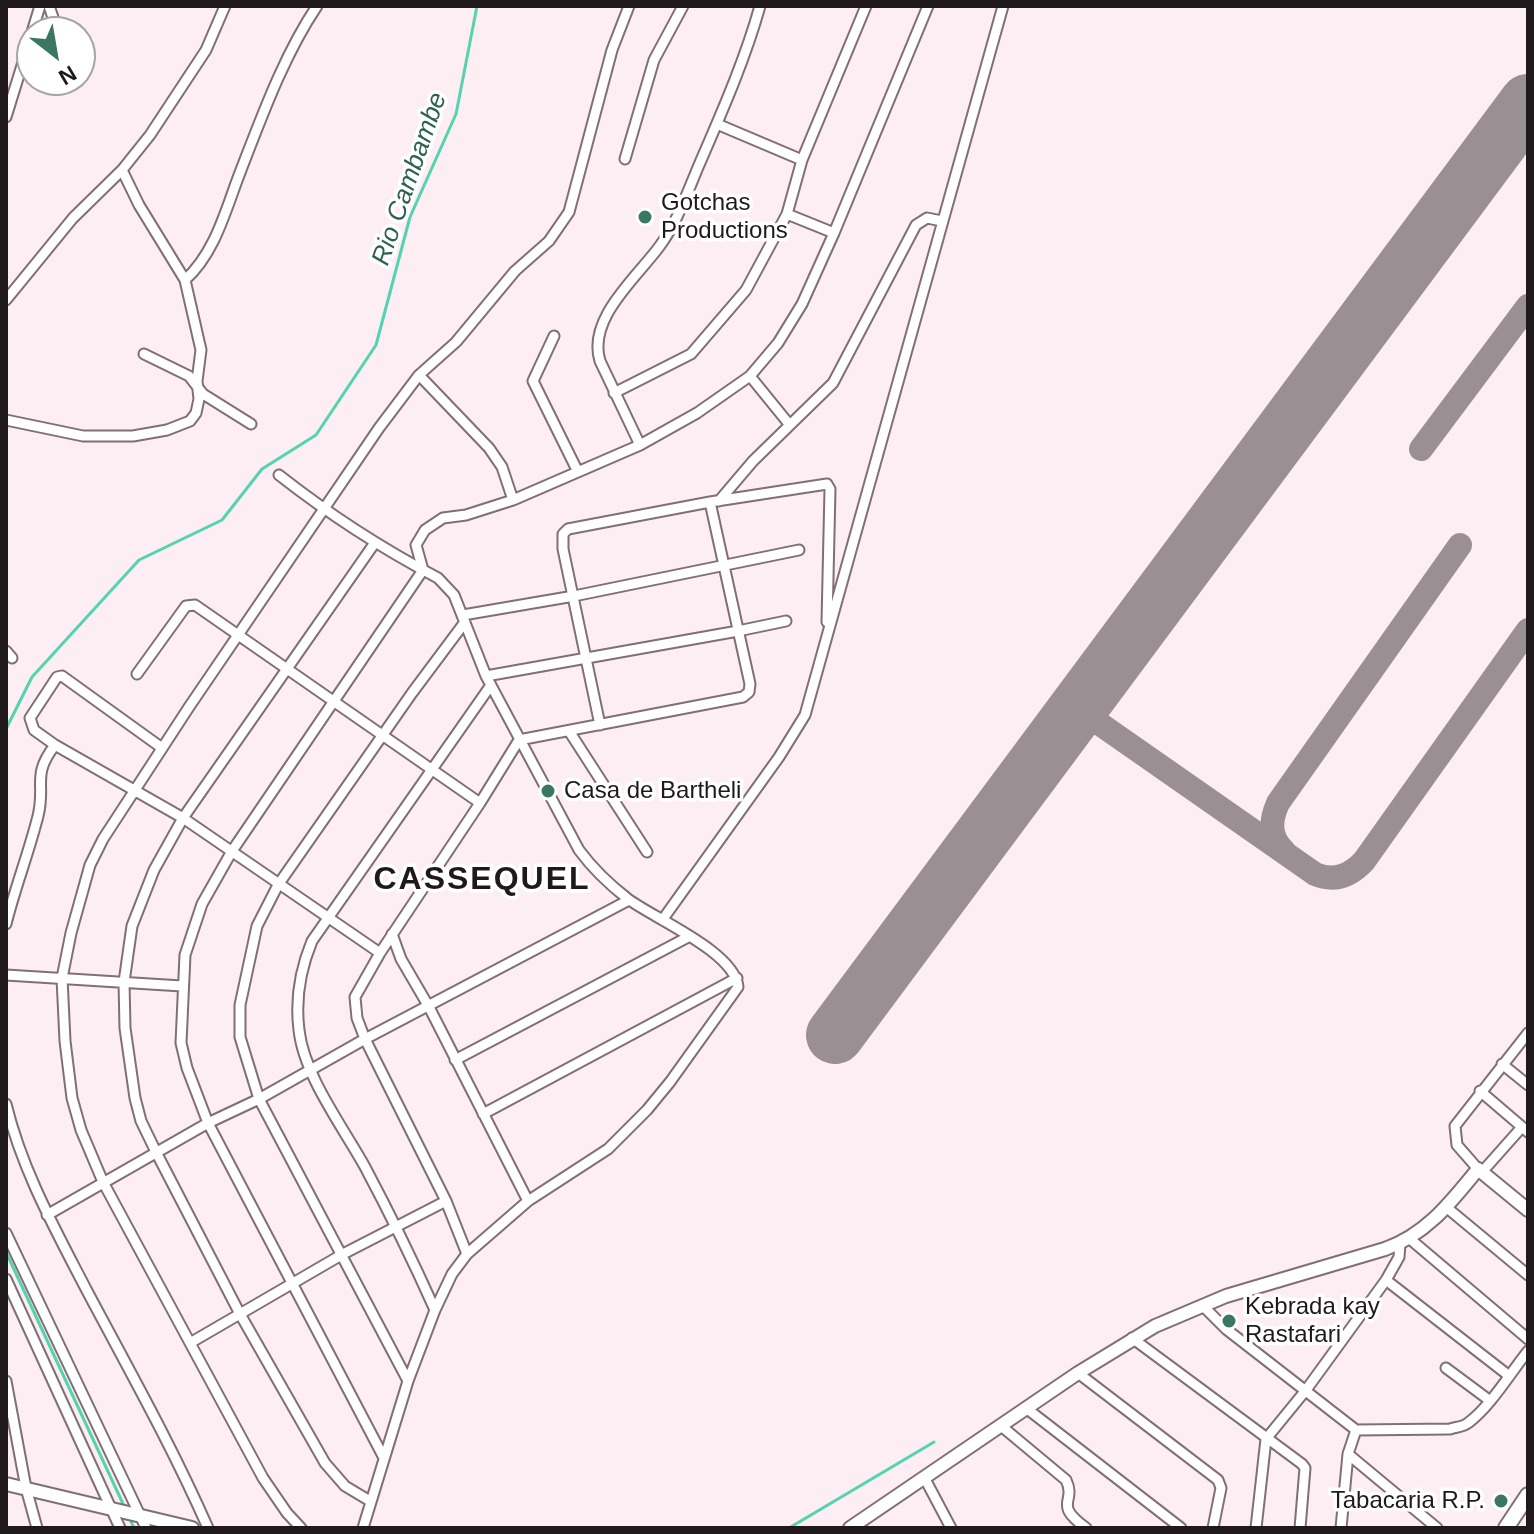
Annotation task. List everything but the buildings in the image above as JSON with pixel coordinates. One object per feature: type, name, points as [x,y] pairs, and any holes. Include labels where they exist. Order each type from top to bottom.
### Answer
[{"type":"main road","points":[[1506,1528],[1528,1495]]},
{"type":"main road","points":[[1513,1528],[1528,1495]]},
{"type":"street","points":[[6,300],[73,218],[122,170],[150,135],[206,50],[225,6]]},
{"type":"street","points":[[185,280],[198,267],[210,246],[261,120],[317,6]]},
{"type":"street","points":[[301,1528],[263,1478],[103,1182],[81,1130],[72,1098],[65,1041],[62,978],[71,933],[90,865],[134,788],[379,428],[419,375],[456,342],[515,271],[549,241],[569,212],[612,50],[629,6]]},
{"type":"street","points":[[625,159],[654,60],[683,6]]},
{"type":"street","points":[[640,445],[595,346],[598,332],[621,292],[671,230],[717,124],[760,6]]},
{"type":"street","points":[[614,393],[691,354],[746,290],[787,214],[802,160],[866,6]]},
{"type":"street","points":[[384,1458],[208,1123],[187,1068],[181,1043],[182,986],[185,955],[202,904],[232,851],[423,570],[416,545],[425,530],[443,518],[466,515],[513,500],[640,445],[697,413],[750,376],[778,343],[802,304],[834,233],[928,6]]},
{"type":"street","points":[[663,919],[779,757],[805,715],[1003,6]]},
{"type":"street","points":[[6,117],[16,84]]},
{"type":"street","points":[[717,124],[802,160]]},
{"type":"street","points":[[6,420],[83,436],[133,436],[155,433],[193,419],[199,406],[201,350],[185,280],[139,205],[122,170]]},
{"type":"street","points":[[787,214],[834,233]]},
{"type":"street","points":[[715,501],[833,383],[916,225],[927,218],[942,221]]},
{"type":"street","points":[[554,336],[533,381],[578,472]]},
{"type":"street","points":[[144,354],[189,376],[198,389],[251,424]]},
{"type":"street","points":[[419,375],[489,448],[502,467],[513,500]]},
{"type":"street","points":[[750,376],[789,424]]},
{"type":"street","points":[[279,475],[374,544],[446,585],[454,595],[489,681],[579,850],[597,872],[629,900],[690,936],[732,969],[738,987],[647,1110],[608,1149],[528,1201],[467,1254],[452,1274],[408,1381],[363,1528]]},
{"type":"street","points":[[600,725],[563,549],[563,534],[568,529],[715,501],[824,484],[829,486],[827,637]]},
{"type":"street","points":[[467,1254],[446,1201],[365,1039],[357,1018],[355,997],[392,934],[519,740],[743,697],[749,692],[715,501]]},
{"type":"street","points":[[370,1501],[345,1486],[325,1463],[240,1314],[141,1121],[132,1086],[125,1028],[124,982],[132,926],[154,870],[183,818],[374,544]]},
{"type":"street","points":[[408,1381],[259,1099],[240,1037],[240,1005],[257,926],[278,885],[464,619],[799,550]]},
{"type":"street","points":[[137,674],[186,606],[191,604],[480,803]]},
{"type":"street","points":[[435,1310],[397,1228],[311,1071],[299,1033],[297,996],[302,965],[312,941],[489,681],[587,658],[786,621]]},
{"type":"street","points":[[162,748],[60,676],[30,718],[34,730],[55,745],[183,818],[380,953]]},
{"type":"street","points":[[569,731],[647,852]]},
{"type":"street","points":[[6,924],[38,816],[40,770],[55,745]]},
{"type":"street","points":[[47,1215],[208,1123],[259,1099],[365,1039],[629,900]]},
{"type":"street","points":[[392,934],[401,959],[429,1007],[528,1201]]},
{"type":"street","points":[[455,1060],[690,936]]},
{"type":"street","points":[[6,975],[182,986]]},
{"type":"street","points":[[483,1114],[737,978]]},
{"type":"street","points":[[1528,1033],[1458,1119],[1454,1132],[1457,1145],[1480,1170],[1528,1210]]},
{"type":"street","points":[[1502,1064],[1528,1085]]},
{"type":"street","points":[[850,1528],[1132,1338],[1202,1305],[1405,1241],[1446,1207],[1480,1170],[1525,1130],[1480,1091]]},
{"type":"street","points":[[6,1104],[27,1170],[47,1215],[175,1457],[208,1528]]},
{"type":"street","points":[[190,1343],[343,1254],[446,1201]]},
{"type":"street","points":[[1446,1207],[1528,1275]]},
{"type":"street","points":[[6,1233],[146,1528]]},
{"type":"street","points":[[1256,1528],[1266,1439],[1306,1390],[1386,1280],[1405,1241]]},
{"type":"street","points":[[1405,1241],[1528,1339]]},
{"type":"street","points":[[6,1279],[114,1508],[120,1528]]},
{"type":"street","points":[[1386,1280],[1508,1375]]},
{"type":"street","points":[[1202,1305],[1226,1329],[1356,1430],[1450,1429],[1462,1426],[1470,1422],[1528,1351]]},
{"type":"street","points":[[1132,1338],[1305,1468],[1300,1528]]},
{"type":"street","points":[[1446,1368],[1489,1400]]},
{"type":"street","points":[[1078,1373],[1218,1480],[1221,1488],[1213,1528]]},
{"type":"street","points":[[6,1381],[26,1488],[37,1528]]},
{"type":"street","points":[[1026,1408],[1181,1528]]},
{"type":"street","points":[[1000,1425],[1066,1480],[1070,1491],[1065,1503],[1072,1523],[1086,1528]]},
{"type":"street","points":[[1341,1528],[1348,1454],[1356,1430]]},
{"type":"street","points":[[1348,1454],[1437,1528]]},
{"type":"street","points":[[924,1477],[951,1528]]},
{"type":"street","points":[[6,1484],[192,1528]]},
{"type":"waterway","name":"Rio Cambambe","points":[[6,729],[32,677],[139,560],[222,520],[262,469],[316,435],[376,345],[410,217],[456,114],[477,6]]},
{"type":"waterway","points":[[6,1252],[124,1506]]},
{"type":"waterway","points":[[789,1528],[934,1442]]},
{"type":"waterway","points":[[129,1517],[134,1528]]},
{"type":"taxiway","points":[[1421,449],[1528,306]]},
{"type":"taxiway","points":[[1284,851],[1272,828],[1278,803],[1460,545]]},
{"type":"taxiway","points":[[1077,708],[1315,874],[1335,877],[1347,874],[1364,861],[1528,630]]},
{"type":"runway","points":[[835,1035],[1528,103]]},
{"type":"place","name":"Gotchas Productions","points":[[645,217]]},
{"type":"place","name":"Casa de Bartheli","points":[[548,791]]},
{"type":"place","name":"Kebrada kay Rastafari","points":[[1229,1321]]},
{"type":"place","name":"Tabacaria R.P.","points":[[1501,1501]]},
{"type":"district","name":"CASSEQUEL","points":[[482,880]]}]
